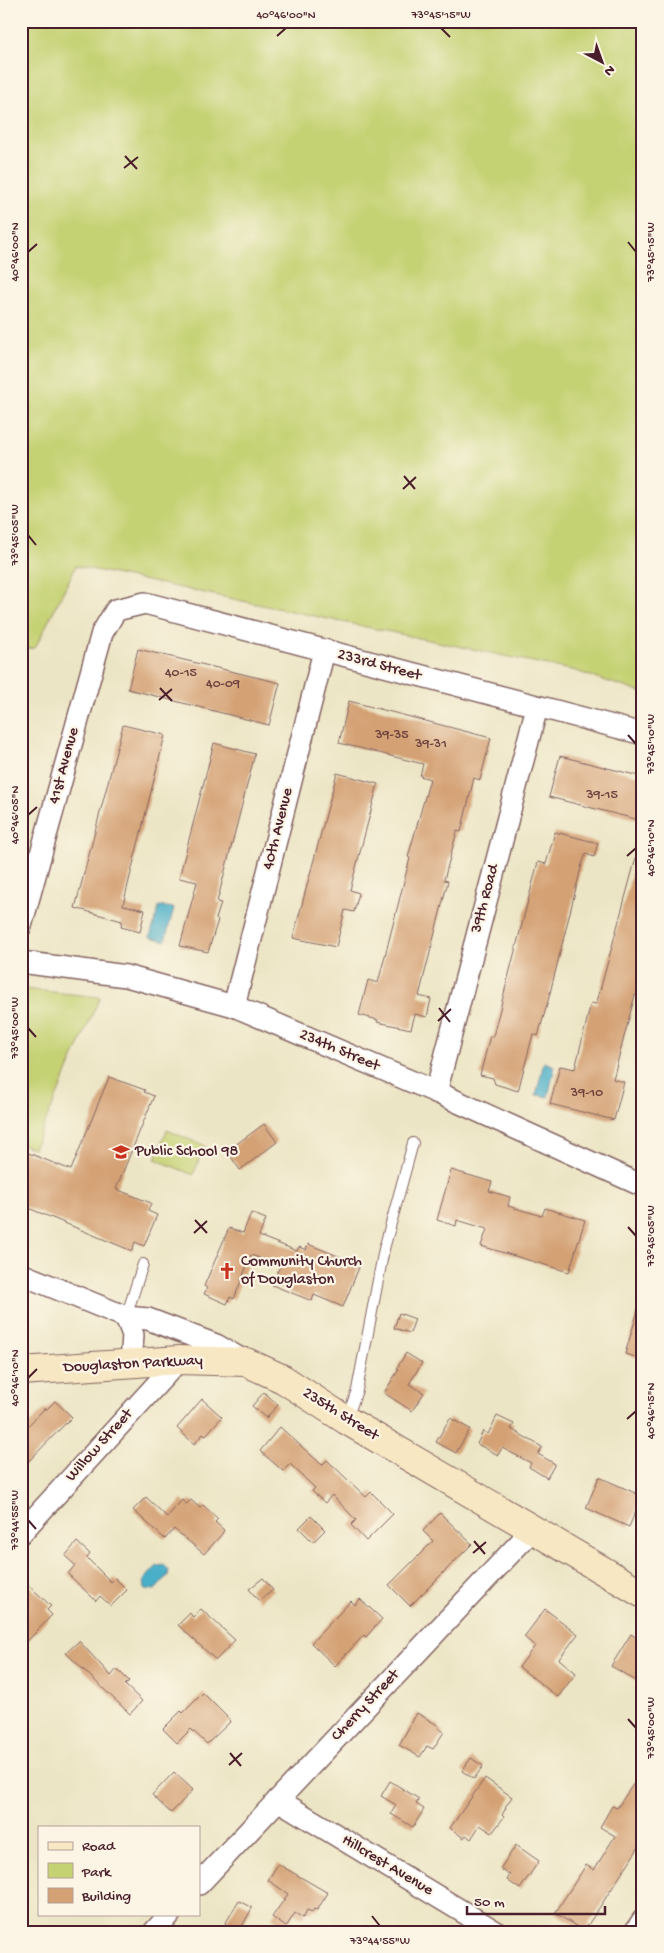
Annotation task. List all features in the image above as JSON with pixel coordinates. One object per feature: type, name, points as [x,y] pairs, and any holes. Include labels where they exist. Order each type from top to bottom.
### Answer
[{"type":"main road","name":"Douglaston Parkway","points":[[21,1372],[179,1360],[246,1362]]},
{"type":"main road","name":"235th Street","points":[[246,1362],[283,1379],[346,1420],[534,1528],[643,1594]]},
{"type":"street","name":"233rd Street","points":[[116,610],[145,603],[643,734]]},
{"type":"street","name":"41st Avenue","points":[[21,926],[102,633],[116,610]]},
{"type":"street","name":"40th Avenue","points":[[234,1006],[324,651]]},
{"type":"street","name":"39th Road","points":[[436,1092],[537,707]]},
{"type":"street","name":"234th Street","points":[[21,962],[126,976],[234,1006],[641,1180]]},
{"type":"street","name":"235th Street","points":[[21,1274],[126,1317],[148,1319],[208,1342],[246,1362]]},
{"type":"street","points":[[126,1317],[133,1335],[131,1363]]},
{"type":"street","name":"Willow Street","points":[[21,1533],[179,1360]]},
{"type":"street","name":"Cherry Street","points":[[200,1883],[534,1528]]},
{"type":"street","name":"Hillcrest Avenue","points":[[278,1800],[496,1932]]},
{"type":"street","points":[[154,1932],[168,1916]]},
{"type":"street","points":[[635,1932],[643,1920]]},
{"type":"lane","points":[[346,1420],[357,1390],[384,1249],[412,1143]]},
{"type":"lane","points":[[126,1317],[143,1264]]},
{"type":"green space","points":[[21,21],[643,21],[643,693],[576,671],[76,566],[35,648],[21,649]]},
{"type":"green space","points":[[23,989],[100,997],[34,1148],[25,1146],[21,1140]]},
{"type":"green space","points":[[167,1130],[205,1146],[193,1175],[155,1159]]},
{"type":"water","points":[[159,906],[174,908],[165,941],[150,937]]},
{"type":"water","points":[[544,1062],[555,1066],[548,1097],[536,1095]]},
{"type":"water","points":[[164,1565],[169,1570],[168,1576],[155,1590],[145,1589],[144,1580],[157,1566]]},
{"type":"building","points":[[138,649],[280,683],[269,725],[128,689]]},
{"type":"building","points":[[349,701],[491,738],[480,780],[474,778],[461,832],[457,831],[444,880],[448,881],[419,996],[431,999],[427,1017],[415,1014],[411,1029],[377,1022],[378,1020],[359,1015],[368,980],[378,983],[410,858],[408,857],[430,779],[420,776],[423,764],[339,743]]},
{"type":"building","points":[[123,725],[165,735],[123,905],[145,910],[140,932],[121,927],[122,921],[75,908]]},
{"type":"building","points":[[214,743],[255,754],[217,902],[221,903],[216,919],[218,920],[208,952],[180,946],[197,882],[179,878]]},
{"type":"building","points":[[560,756],[643,777],[643,821],[549,797]]},
{"type":"building","points":[[337,773],[378,784],[350,890],[359,893],[354,912],[345,910],[336,947],[293,938]]},
{"type":"building","points":[[555,832],[598,843],[594,857],[586,854],[582,864],[548,1001],[538,1036],[533,1034],[518,1091],[495,1084],[493,1078],[480,1075],[490,1036],[493,1036],[538,862],[546,864]]},
{"type":"building","points":[[638,850],[643,851],[643,997],[635,995],[613,1079],[624,1082],[614,1120],[550,1104],[560,1066],[575,1069],[591,1003],[596,1004],[598,998]]},
{"type":"building","points":[[109,1077],[145,1090],[144,1092],[154,1096],[116,1189],[151,1203],[148,1211],[157,1215],[144,1246],[135,1242],[132,1251],[21,1205],[21,1150],[71,1170]]},
{"type":"building","points":[[264,1124],[277,1142],[240,1170],[227,1151]]},
{"type":"building","points":[[451,1170],[492,1182],[489,1191],[510,1197],[508,1206],[542,1216],[545,1208],[585,1220],[569,1272],[481,1246],[487,1229],[457,1220],[456,1226],[437,1220]]},
{"type":"building","points":[[251,1213],[266,1219],[259,1236],[297,1251],[299,1247],[306,1250],[308,1244],[360,1265],[343,1307],[314,1295],[312,1301],[272,1285],[280,1266],[251,1255],[234,1299],[230,1297],[227,1304],[204,1294],[207,1288],[204,1286],[229,1228],[243,1233]]},
{"type":"building","points":[[639,1307],[643,1307],[643,1359],[625,1354]]},
{"type":"building","points":[[399,1313],[415,1319],[410,1333],[394,1328]]},
{"type":"building","points":[[406,1353],[422,1363],[409,1384],[424,1393],[412,1411],[384,1393],[399,1369],[397,1368]]},
{"type":"building","points":[[264,1392],[278,1405],[266,1418],[252,1406]]},
{"type":"building","points":[[202,1399],[222,1417],[205,1436],[203,1434],[194,1444],[177,1428]]},
{"type":"building","points":[[55,1401],[72,1417],[21,1469],[21,1433],[45,1408],[46,1410]]},
{"type":"building","points":[[497,1416],[514,1424],[511,1429],[542,1447],[538,1454],[555,1464],[547,1478],[529,1467],[531,1463],[502,1448],[498,1455],[477,1444],[483,1431],[488,1434]]},
{"type":"building","points":[[450,1418],[470,1429],[456,1453],[436,1442]]},
{"type":"building","points":[[280,1427],[322,1465],[327,1460],[366,1497],[371,1492],[393,1514],[366,1541],[351,1525],[356,1520],[332,1495],[325,1503],[312,1491],[315,1488],[290,1464],[283,1471],[260,1451]]},
{"type":"building","points":[[599,1477],[642,1496],[629,1527],[586,1508]]},
{"type":"building","points":[[146,1497],[167,1517],[182,1500],[186,1504],[191,1500],[200,1508],[203,1505],[218,1519],[215,1522],[224,1530],[204,1554],[174,1529],[165,1539],[133,1510]]},
{"type":"building","points":[[440,1513],[472,1544],[410,1606],[389,1585],[433,1541],[423,1531]]},
{"type":"building","points":[[311,1516],[325,1530],[313,1542],[299,1528]]},
{"type":"building","points":[[77,1542],[90,1554],[87,1558],[111,1582],[115,1578],[127,1590],[111,1606],[100,1596],[96,1601],[68,1574],[75,1565],[65,1556]]},
{"type":"building","points":[[21,1578],[51,1606],[47,1610],[52,1615],[21,1648]]},
{"type":"building","points":[[263,1578],[273,1590],[259,1601],[249,1589]]},
{"type":"building","points":[[360,1599],[382,1619],[335,1666],[311,1643],[351,1601],[355,1605]]},
{"type":"building","points":[[201,1609],[235,1640],[216,1660],[178,1625],[190,1613],[193,1617]]},
{"type":"building","points":[[545,1609],[578,1634],[559,1659],[576,1673],[558,1697],[519,1667],[535,1646],[524,1637]]},
{"type":"building","points":[[631,1634],[643,1642],[643,1685],[611,1666]]},
{"type":"building","points":[[79,1641],[111,1676],[117,1669],[129,1681],[125,1685],[142,1701],[130,1714],[66,1653]]},
{"type":"building","points":[[203,1693],[231,1721],[207,1744],[191,1729],[177,1743],[163,1729]]},
{"type":"building","points":[[417,1713],[439,1726],[438,1728],[444,1732],[433,1749],[427,1746],[420,1757],[399,1745]]},
{"type":"building","points":[[471,1758],[483,1766],[474,1779],[462,1771]]},
{"type":"building","points":[[643,1770],[643,1841],[584,1931],[555,1913],[586,1865],[594,1870],[615,1836],[600,1827],[612,1806],[617,1808]]},
{"type":"building","points":[[174,1772],[193,1790],[171,1813],[152,1795]]},
{"type":"building","points":[[485,1778],[512,1797],[505,1807],[502,1815],[504,1817],[492,1833],[480,1825],[471,1839],[466,1835],[464,1838],[450,1828]]},
{"type":"building","points":[[390,1781],[419,1799],[416,1804],[424,1809],[413,1827],[391,1814],[396,1805],[381,1796]]},
{"type":"building","points":[[516,1845],[539,1861],[520,1889],[507,1880],[510,1875],[500,1869]]},
{"type":"building","points":[[278,1864],[328,1893],[317,1910],[314,1909],[312,1912],[307,1910],[303,1918],[295,1913],[286,1927],[272,1917],[288,1894],[268,1880]]},
{"type":"building","points":[[239,1901],[252,1908],[239,1932],[220,1932]]},
{"type":"place","name":"Public School 98","points":[[121,1152]]},
{"type":"place","name":"Community Church of Douglaston","points":[[227,1271]]}]
